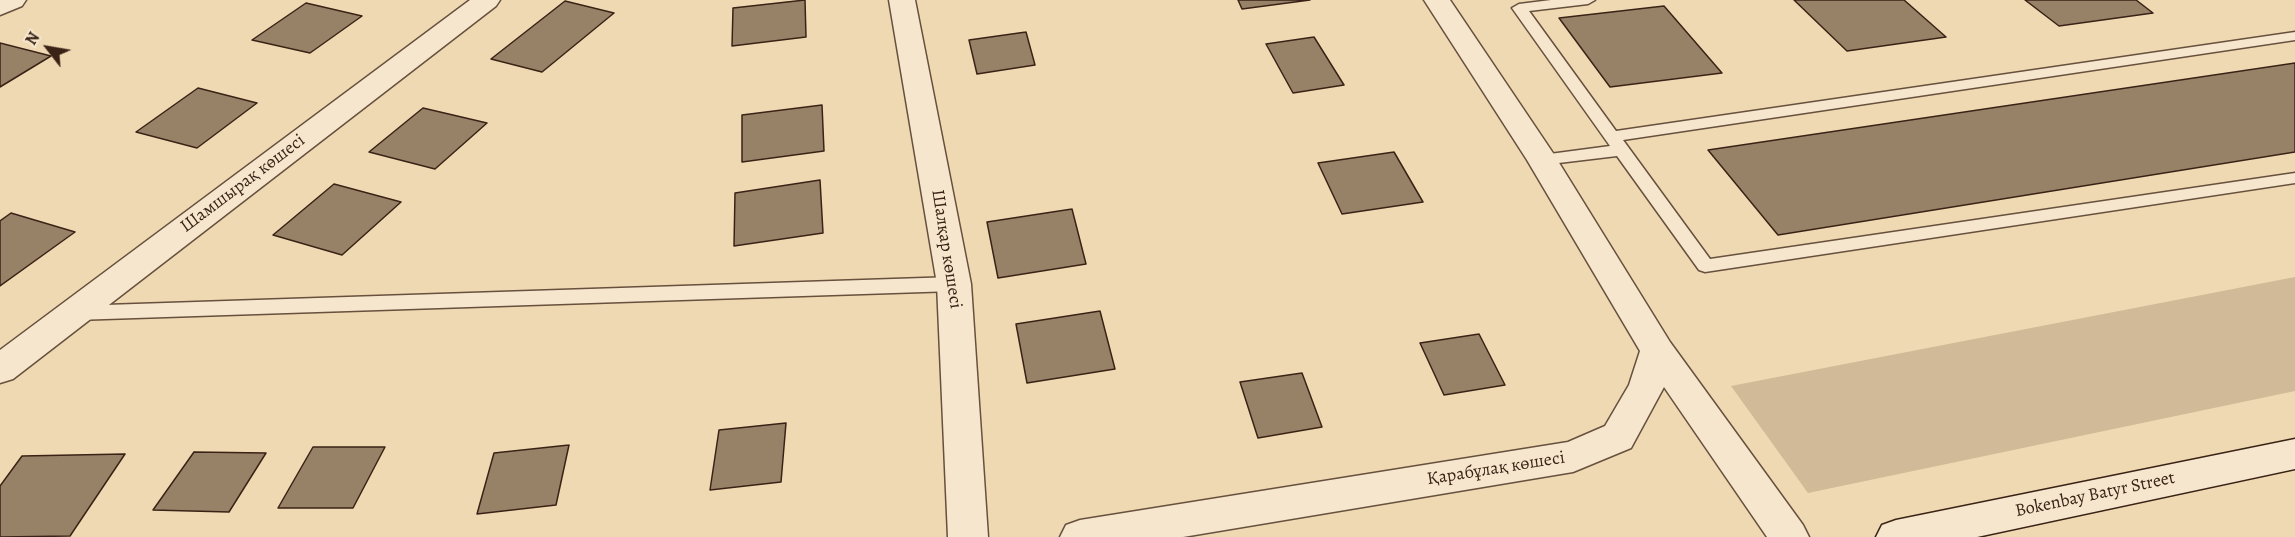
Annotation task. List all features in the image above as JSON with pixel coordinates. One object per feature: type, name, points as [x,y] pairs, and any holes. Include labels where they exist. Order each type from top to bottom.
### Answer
[{"type":"street","points":[[0,7],[13,0]]},
{"type":"street","name":"Шамшырақ көшесі","points":[[0,369],[487,0]]},
{"type":"street","name":"Шалқар көшесі","points":[[902,0],[954,284],[968,537]]},
{"type":"street","points":[[1437,0],[1542,160],[1658,351],[1789,537]]},
{"type":"street","name":"Қарабұлақ көшесі","points":[[1080,537],[1573,457],[1618,437],[1646,387],[1658,351]]},
{"type":"street","name":"Bokenbay Batyr Street","points":[[1896,537],[2295,454]]},
{"type":"lane","points":[[1588,0],[1519,8],[1705,267],[2295,178]]},
{"type":"lane","points":[[1542,160],[1617,143],[2295,36]]},
{"type":"lane","points":[[71,313],[954,284]]},
{"type":"shaded area","points":[[2295,277],[2295,391],[1808,493],[1731,386]]},
{"type":"building","points":[[805,0],[806,37],[732,46],[733,8]]},
{"type":"building","points":[[1238,0],[1310,0],[1242,9]]},
{"type":"building","points":[[1794,0],[1904,0],[1946,37],[1847,51]]},
{"type":"building","points":[[2025,0],[2136,0],[2153,13],[2059,26]]},
{"type":"building","points":[[565,1],[614,13],[542,72],[491,59]]},
{"type":"building","points":[[306,3],[362,16],[310,53],[252,40]]},
{"type":"building","points":[[1664,6],[1722,73],[1610,87],[1559,18]]},
{"type":"building","points":[[1026,32],[1035,65],[977,74],[969,40]]},
{"type":"building","points":[[1314,37],[1344,85],[1293,93],[1266,44]]},
{"type":"building","points":[[0,43],[51,56],[0,87]]},
{"type":"building","points":[[2295,63],[2295,152],[1778,235],[1708,150]]},
{"type":"building","points":[[198,88],[257,103],[197,148],[136,132]]},
{"type":"building","points":[[822,105],[824,151],[742,162],[742,115]]},
{"type":"building","points":[[423,108],[487,123],[435,169],[369,152]]},
{"type":"building","points":[[1394,152],[1423,202],[1342,214],[1318,163]]},
{"type":"building","points":[[820,180],[823,233],[734,246],[735,193]]},
{"type":"building","points":[[334,184],[401,202],[342,255],[273,235]]},
{"type":"building","points":[[1072,209],[1086,264],[998,278],[987,222]]},
{"type":"building","points":[[11,213],[75,232],[0,286],[0,221]]},
{"type":"building","points":[[1100,311],[1115,369],[1027,383],[1016,324]]},
{"type":"building","points":[[1479,334],[1505,385],[1444,395],[1420,343]]},
{"type":"building","points":[[1302,373],[1322,427],[1258,438],[1240,382]]},
{"type":"building","points":[[786,423],[781,482],[710,490],[719,430]]},
{"type":"building","points":[[569,445],[556,505],[477,514],[494,453]]},
{"type":"building","points":[[313,447],[385,447],[353,508],[278,508]]},
{"type":"building","points":[[194,452],[266,453],[229,512],[153,510]]},
{"type":"building","points":[[125,454],[70,536],[0,537],[0,486],[22,456]]}]
